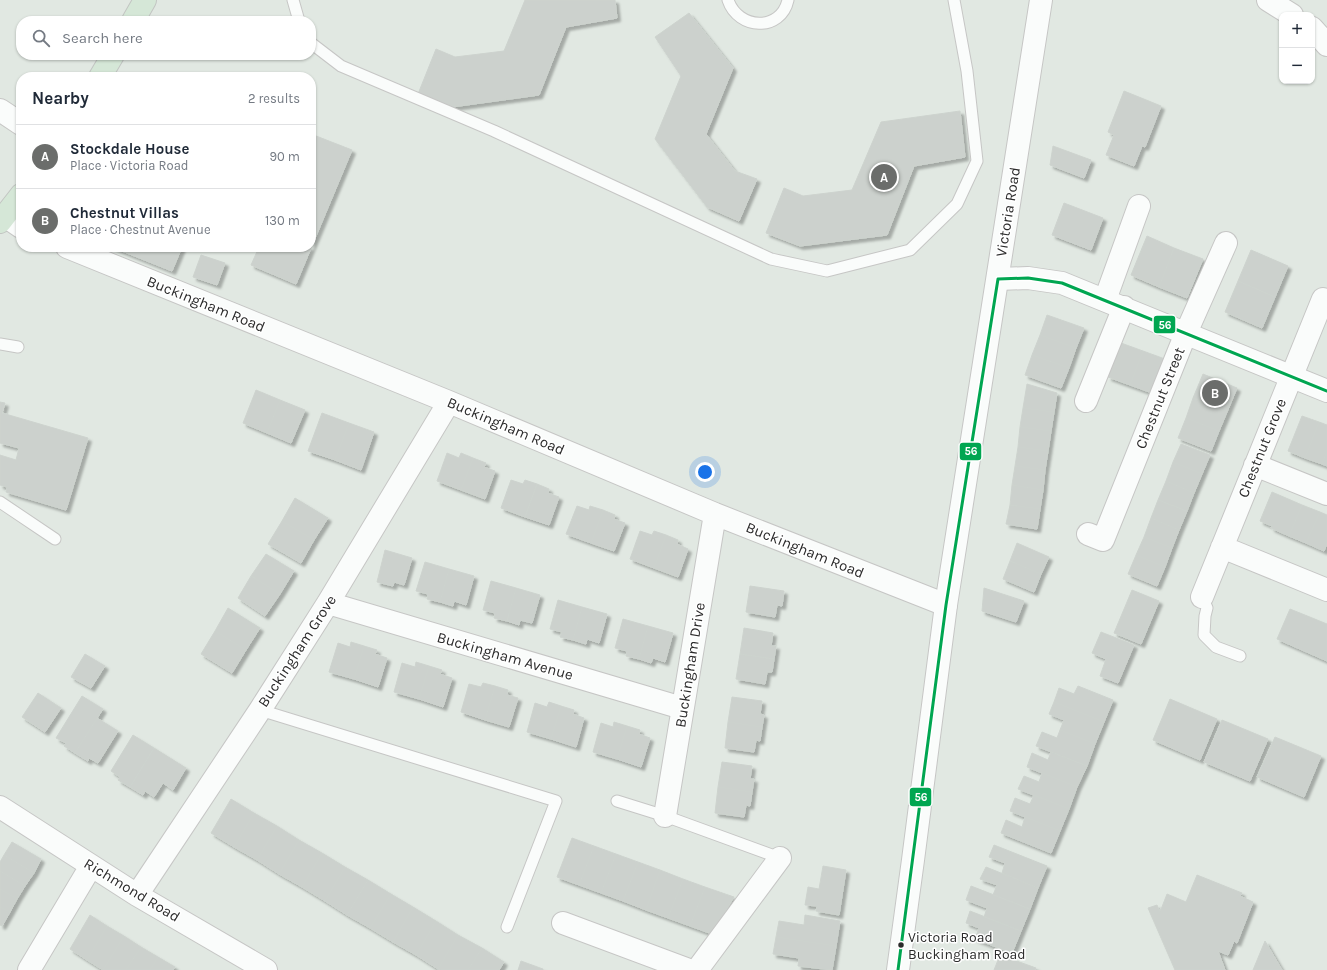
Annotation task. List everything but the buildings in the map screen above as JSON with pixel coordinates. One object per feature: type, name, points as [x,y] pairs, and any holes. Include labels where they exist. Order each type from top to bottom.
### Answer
[{"type":"highway","points":[[136,16],[145,0]]},
{"type":"highway","points":[[103,72],[110,60]]},
{"type":"highway","points":[[8,222],[16,205]]},
{"type":"street","name":"Victoria Road","points":[[898,970],[946,605],[1041,0]]},
{"type":"street","points":[[1268,0],[1287,12]]},
{"type":"street","points":[[0,110],[16,121]]},
{"type":"street","points":[[1086,401],[1114,304],[1139,206]]},
{"type":"street","name":"Chestnut Street","points":[[1088,534],[1103,540],[1186,333],[1226,243]]},
{"type":"street","name":"Buckingham Road","points":[[79,252],[449,402],[715,514],[946,605]]},
{"type":"street","points":[[998,279],[1028,278],[1062,282],[1327,391]]},
{"type":"street","name":"Chestnut Grove","points":[[1202,597],[1292,376],[1325,300]]},
{"type":"street","name":"Buckingham Grove","points":[[137,895],[260,710],[328,604],[449,402]]},
{"type":"street","points":[[1256,465],[1327,494]]},
{"type":"street","name":"Buckingham Drive","points":[[665,816],[715,514]]},
{"type":"street","points":[[1222,547],[1327,590]]},
{"type":"street","name":"Buckingham Avenue","points":[[328,604],[682,708]]},
{"type":"street","name":"Richmond Road","points":[[0,807],[137,895],[266,970]]},
{"type":"street","points":[[697,970],[780,858]]},
{"type":"street","points":[[33,968],[91,866]]},
{"type":"street","points":[[563,923],[689,970]]},
{"type":"lane","points":[[293,0],[298,16]]},
{"type":"lane","points":[[728,0],[730,7],[737,15],[745,21],[755,24],[766,23],[776,19],[783,12],[788,0]]},
{"type":"lane","points":[[316,47],[341,66],[494,131],[771,259],[827,271],[910,250],[957,204],[978,161],[967,71],[954,0]]},
{"type":"lane","points":[[0,344],[18,347]]},
{"type":"lane","points":[[0,502],[55,539]]},
{"type":"lane","points":[[1202,597],[1207,608],[1204,635],[1216,647],[1240,656]]},
{"type":"lane","points":[[260,710],[556,801],[507,927]]},
{"type":"lane","points":[[617,801],[665,816],[780,858]]},
{"type":"transit line","name":"56","points":[[998,279],[1028,278],[1062,283],[1327,391]]},
{"type":"transit line","name":"56","points":[[898,970],[946,605],[998,279]]},
{"type":"place","name":"Stockdale House","points":[[884,177]]},
{"type":"place","name":"Chestnut Villas","points":[[1215,393]]},
{"type":"place","name":"Victoria Road Buckingham Road","points":[[901,945]]}]
